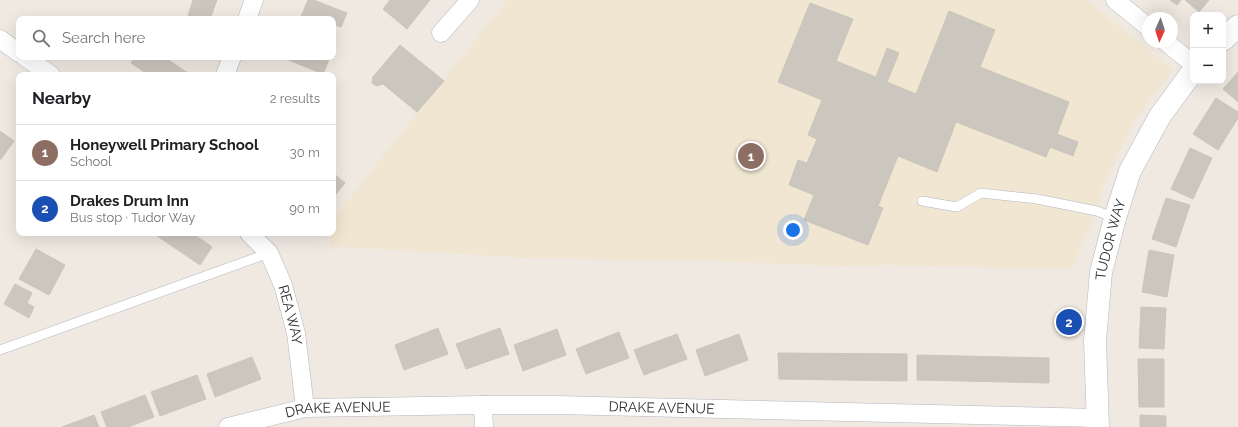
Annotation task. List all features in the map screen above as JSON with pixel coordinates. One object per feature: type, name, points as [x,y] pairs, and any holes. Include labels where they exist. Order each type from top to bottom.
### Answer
[{"type":"street","points":[[248,16],[254,0]]},
{"type":"street","points":[[441,33],[470,0]]},
{"type":"street","points":[[1115,0],[1142,22]]},
{"type":"street","points":[[1226,37],[1238,26]]},
{"type":"street","points":[[0,39],[16,51]]},
{"type":"street","points":[[1173,48],[1190,62]]},
{"type":"street","points":[[29,60],[47,72]]},
{"type":"street","points":[[226,72],[231,60]]},
{"type":"street","name":"TUDOR WAY","points":[[1098,422],[1095,341],[1101,272],[1115,218],[1130,171],[1160,116],[1190,75]]},
{"type":"street","name":"REA WAY","points":[[252,236],[268,253],[283,285],[296,333],[304,408]]},
{"type":"street","points":[[483,405],[484,427]]},
{"type":"street","name":"DRAKE AVENUE","points":[[228,427],[304,408],[483,405],[557,405],[1098,422]]},
{"type":"lane","points":[[922,201],[957,207],[981,193],[1037,199],[1097,211],[1115,218]]},
{"type":"lane","points":[[0,350],[268,253]]},
{"type":"shaded area","points":[[507,0],[1086,0],[1142,45],[1142,48],[1146,48],[1173,70],[1134,122],[1102,189],[1097,211],[1071,269],[889,265],[839,266],[709,261],[527,258],[330,246],[330,236],[336,236],[336,215]]},
{"type":"building","points":[[193,0],[217,0],[211,16],[188,16]]},
{"type":"building","points":[[308,0],[314,0],[347,13],[341,27],[336,25],[336,16],[301,16]]},
{"type":"building","points":[[390,0],[430,0],[407,29],[383,9]]},
{"type":"building","points":[[1170,0],[1181,0],[1177,5]]},
{"type":"building","points":[[1185,0],[1209,0],[1199,12]]},
{"type":"building","points":[[810,3],[853,19],[836,61],[876,77],[887,48],[899,53],[887,82],[916,94],[949,11],[995,30],[980,67],[1069,102],[1057,134],[1078,142],[1073,156],[1050,147],[1046,157],[956,122],[937,172],[898,156],[878,206],[883,208],[868,245],[804,220],[814,195],[789,185],[798,160],[807,163],[817,139],[808,135],[822,100],[778,82]]},
{"type":"building","points":[[400,45],[444,81],[417,112],[383,84],[376,86],[372,83],[373,77]]},
{"type":"building","points":[[133,60],[168,60],[186,72],[144,72],[131,63]]},
{"type":"building","points":[[289,60],[329,60],[324,72],[318,72]]},
{"type":"building","points":[[1238,72],[1238,102],[1223,89]]},
{"type":"building","points":[[1216,98],[1238,112],[1238,118],[1218,150],[1193,134]]},
{"type":"building","points":[[0,131],[14,141],[1,159],[0,159]]},
{"type":"building","points":[[1190,148],[1212,158],[1193,199],[1171,189]]},
{"type":"building","points":[[336,176],[345,183],[336,194]]},
{"type":"building","points":[[1166,198],[1190,205],[1176,247],[1152,239]]},
{"type":"building","points":[[157,236],[196,236],[212,247],[200,265]]},
{"type":"building","points":[[36,249],[65,265],[49,295],[19,279]]},
{"type":"building","points":[[1149,250],[1174,255],[1167,297],[1142,292]]},
{"type":"building","points":[[15,284],[32,293],[27,303],[34,307],[29,318],[4,304]]},
{"type":"building","points":[[1141,307],[1166,308],[1164,349],[1139,348]]},
{"type":"building","points":[[438,328],[448,354],[404,370],[395,345]]},
{"type":"building","points":[[500,328],[509,354],[466,369],[456,344]]},
{"type":"building","points":[[557,329],[566,355],[523,371],[514,345]]},
{"type":"building","points":[[619,332],[629,358],[586,374],[576,349]]},
{"type":"building","points":[[677,334],[687,359],[644,375],[634,350]]},
{"type":"building","points":[[739,334],[748,360],[705,376],[696,350]]},
{"type":"building","points":[[778,353],[907,354],[907,381],[779,379]]},
{"type":"building","points":[[917,355],[1049,358],[1049,383],[917,380]]},
{"type":"building","points":[[252,357],[261,379],[215,397],[207,374]]},
{"type":"building","points":[[1138,359],[1164,359],[1164,407],[1139,407]]},
{"type":"building","points":[[197,375],[206,399],[160,416],[151,392]]},
{"type":"building","points":[[145,395],[154,417],[128,427],[107,427],[101,412]]},
{"type":"building","points":[[94,415],[99,427],[62,427]]},
{"type":"building","points":[[1140,415],[1166,416],[1166,427],[1140,427]]},
{"type":"place","name":"Honeywell Primary School","points":[[751,156]]},
{"type":"place","name":"Drakes Drum Inn","points":[[1069,322]]}]
